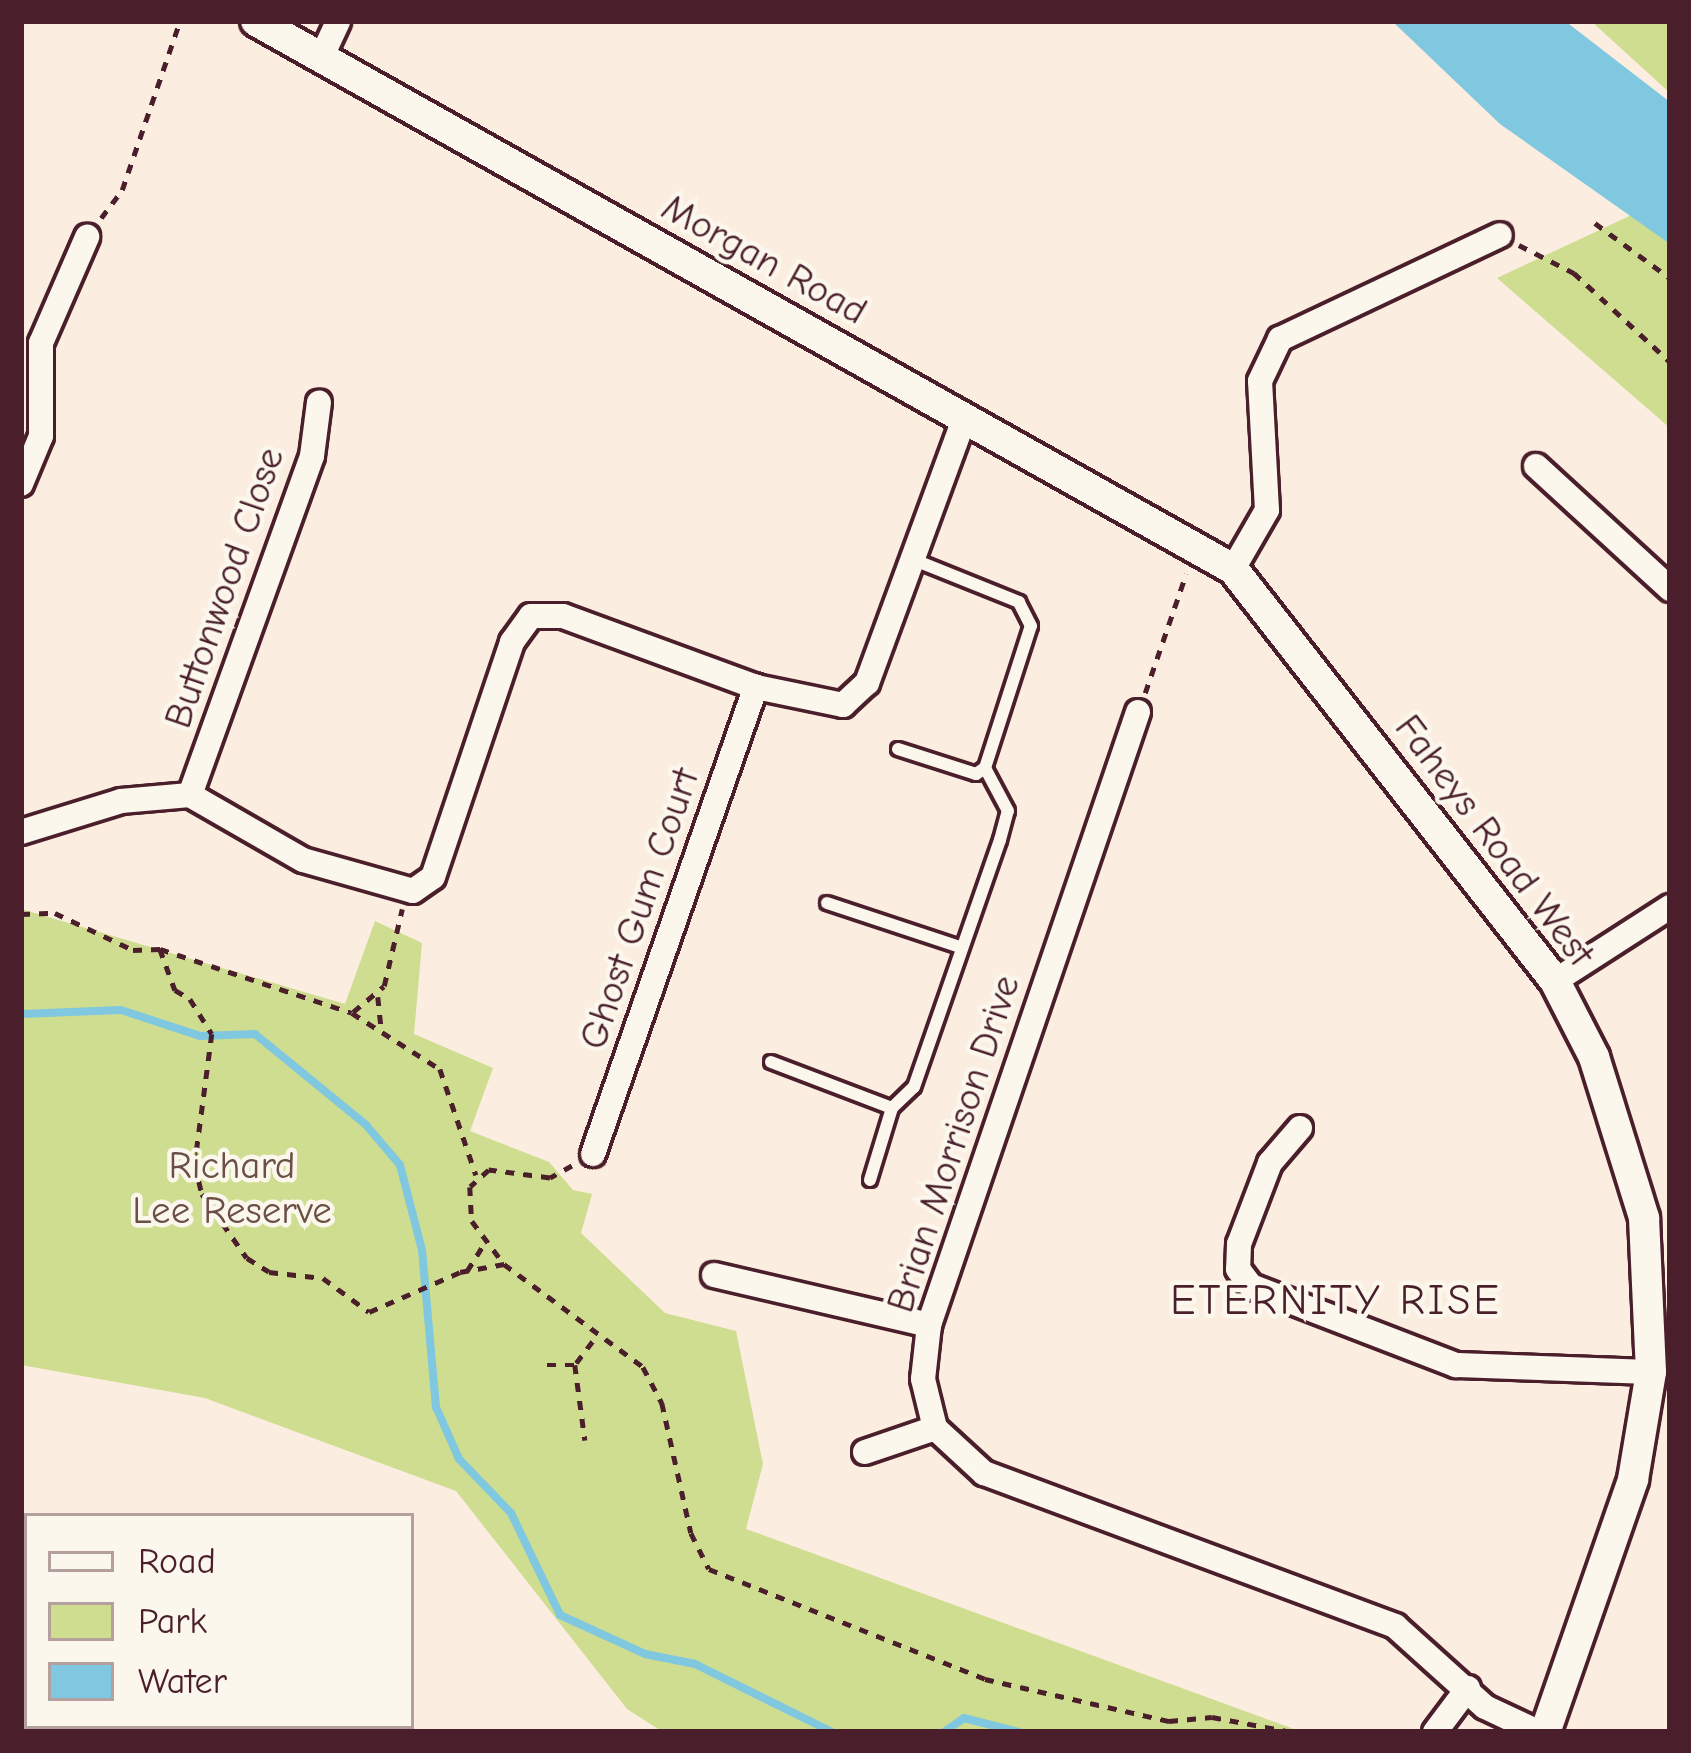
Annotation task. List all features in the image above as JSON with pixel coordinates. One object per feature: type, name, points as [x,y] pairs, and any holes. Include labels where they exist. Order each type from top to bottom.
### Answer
[{"type":"street","name":"Morgan Road","points":[[256,21],[1233,569]]},
{"type":"street","points":[[322,56],[338,21]]},
{"type":"street","points":[[1233,569],[1267,510],[1260,381],[1280,340],[1500,235]]},
{"type":"street","points":[[21,484],[41,436],[41,343],[87,237]]},
{"type":"street","name":"Buttonwood Close","points":[[190,795],[312,456],[319,402]]},
{"type":"street","points":[[21,832],[121,801],[190,795],[303,860],[405,892],[434,877],[512,642],[531,616],[563,616],[756,687],[828,706],[856,698],[965,418]]},
{"type":"street","points":[[1537,466],[1670,589]]},
{"type":"street","name":"Faheys Road West","points":[[1233,569],[1555,981],[1601,1076],[1644,1218],[1651,1372],[1633,1480],[1541,1732]]},
{"type":"street","name":"Ghost Gum Court","points":[[593,1154],[756,687]]},
{"type":"street","name":"Brian Morrison Drive","points":[[935,1428],[923,1379],[929,1325],[1138,712]]},
{"type":"street","points":[[1555,981],[1670,907]]},
{"type":"street","points":[[1300,1128],[1270,1163],[1239,1244],[1238,1269],[1251,1286],[1456,1365],[1651,1372]]},
{"type":"street","points":[[714,1275],[929,1325]]},
{"type":"street","points":[[865,1452],[935,1428],[984,1473],[1395,1626],[1498,1717],[1541,1732]]},
{"type":"street","points":[[1435,1732],[1468,1688]]},
{"type":"lane","points":[[870,1180],[892,1108],[914,1087],[1008,811],[985,768],[1030,618],[1018,602],[911,559]]},
{"type":"lane","points":[[898,749],[955,769],[985,768]]},
{"type":"lane","points":[[827,903],[960,947]]},
{"type":"lane","points":[[771,1062],[892,1108]]},
{"type":"path","points":[[87,237],[122,190],[180,21]]},
{"type":"path","points":[[1595,224],[1670,278]]},
{"type":"path","points":[[1500,235],[1574,273],[1670,362]]},
{"type":"path","points":[[1138,712],[1186,562]]},
{"type":"path","points":[[381,1028],[378,997],[405,892]]},
{"type":"path","points":[[21,914],[55,913],[133,950],[160,949],[352,1012],[440,1069],[477,1177],[468,1198],[484,1243],[504,1264],[643,1367],[662,1403],[691,1533],[709,1569],[740,1587],[986,1679],[1169,1721],[1212,1717],[1292,1732]]},
{"type":"path","points":[[160,949],[175,990],[190,998],[212,1034],[195,1164],[202,1194],[247,1258],[269,1272],[323,1278],[369,1312],[438,1280],[504,1264]]},
{"type":"path","points":[[352,1012],[378,997]]},
{"type":"path","points":[[477,1177],[504,1167],[550,1178],[593,1154]]},
{"type":"path","points":[[467,1270],[484,1243]]},
{"type":"path","points":[[585,1440],[575,1365],[598,1334]]},
{"type":"path","points":[[547,1364],[575,1365]]},
{"type":"green space","points":[[1591,21],[1670,21],[1670,93]]},
{"type":"green space","points":[[1670,197],[1670,428],[1497,278]]},
{"type":"green space","name":"Richard Lee Reserve","points":[[21,909],[345,1004],[375,921],[422,943],[414,1034],[493,1068],[470,1131],[549,1162],[573,1190],[592,1194],[581,1233],[665,1313],[736,1331],[763,1464],[746,1529],[1302,1732],[663,1732],[627,1709],[456,1491],[205,1398],[21,1365]]},
{"type":"water","points":[[1392,21],[1565,21],[1670,102],[1670,244],[1500,124]]},
{"type":"waterway","points":[[21,1014],[121,1010],[200,1036],[255,1034],[366,1125],[400,1165],[422,1250],[436,1407],[459,1459],[511,1513],[560,1615],[645,1654],[695,1664],[832,1732]]},
{"type":"waterway","points":[[944,1732],[964,1718],[1019,1732]]},
{"type":"district","name":"ETERNITY RISE","points":[[1336,1301]]}]
